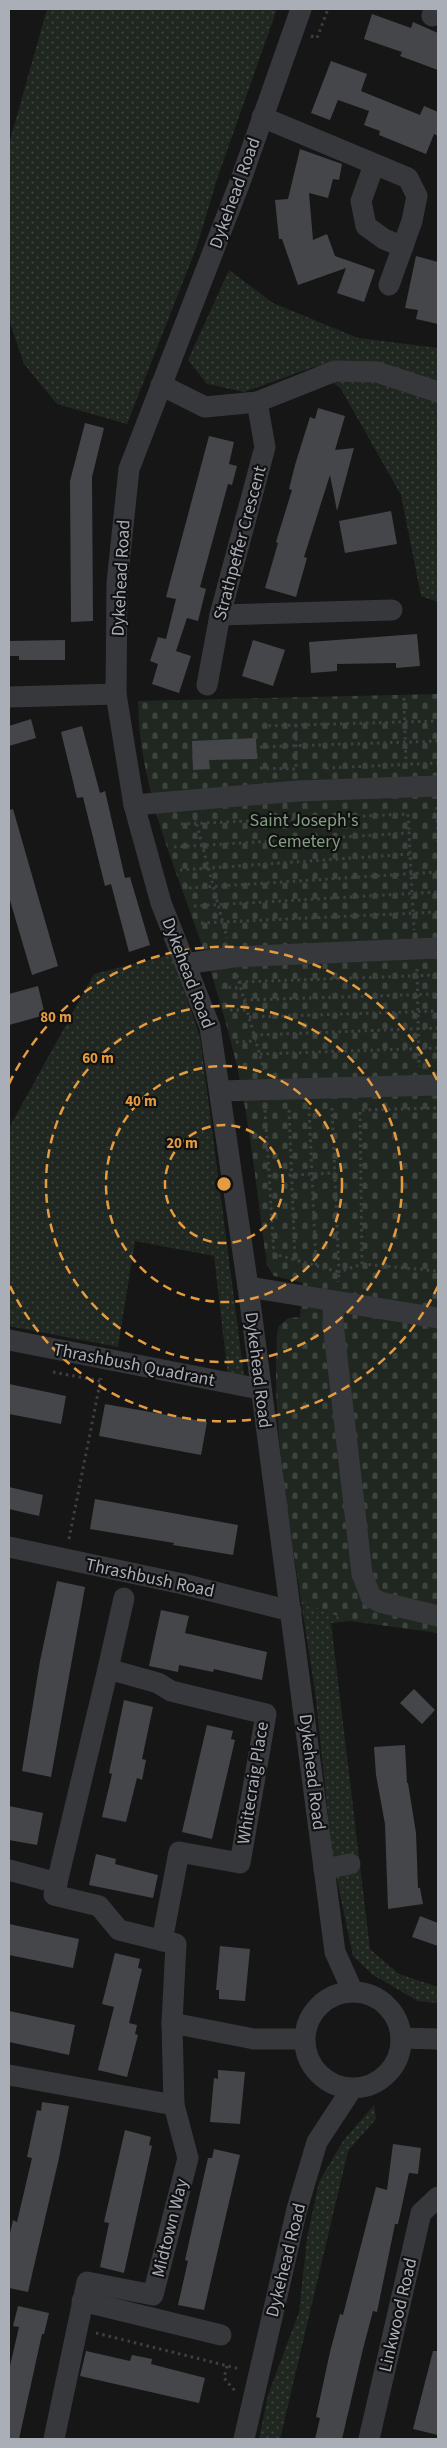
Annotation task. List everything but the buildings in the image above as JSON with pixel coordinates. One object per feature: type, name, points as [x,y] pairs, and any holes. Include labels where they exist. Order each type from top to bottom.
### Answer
[{"type":"street","name":"Dykehead Road","points":[[301,9],[240,182],[129,470],[117,583],[116,694],[134,804],[161,903],[210,1027],[221,1091],[248,1287],[335,1952],[353,1992]]},
{"type":"street","points":[[262,117],[408,178],[417,196],[412,221],[389,285]]},
{"type":"street","points":[[379,167],[361,201],[366,226],[384,239],[403,247]]},
{"type":"street","points":[[162,385],[205,407],[257,402],[335,371],[377,372],[438,392]]},
{"type":"street","name":"Strathpeffer Crescent","points":[[207,685],[220,615],[266,447],[257,402]]},
{"type":"street","points":[[220,615],[392,610]]},
{"type":"street","points":[[9,697],[116,694]]},
{"type":"street","points":[[134,804],[190,798],[298,791],[437,786]]},
{"type":"street","points":[[185,964],[232,957],[438,948]]},
{"type":"street","points":[[221,1091],[430,1085]]},
{"type":"street","points":[[248,1287],[438,1318]]},
{"type":"street","points":[[334,1301],[333,1323],[362,1574],[371,1597],[380,1602],[438,1616]]},
{"type":"street","name":"Thrashbush Quadrant","points":[[9,1340],[260,1389]]},
{"type":"street","name":"Thrashbush Road","points":[[9,1547],[191,1586],[291,1611]]},
{"type":"street","points":[[124,1598],[54,1895],[98,1906],[119,1930],[176,1944],[172,2023],[254,2039],[304,2039]]},
{"type":"street","name":"Whitecraig Place","points":[[108,1668],[158,1683],[171,1691],[266,1714],[240,1863],[180,1852],[162,1941]]},
{"type":"street","points":[[324,1869],[350,1864]]},
{"type":"street","points":[[9,1870],[57,1883]]},
{"type":"street","points":[[353,1992],[368,1993],[383,2002],[392,2013],[401,2038],[397,2059],[388,2074],[374,2084],[351,2090],[343,2088],[317,2072],[309,2060],[304,2039],[305,2026],[312,2012],[335,1994],[353,1992]]},
{"type":"street","name":"Midtown Way","points":[[54,2439],[87,2282],[153,2296],[188,2158],[174,2105],[172,2023]]},
{"type":"street","points":[[401,2038],[438,2039]]},
{"type":"street","points":[[9,2075],[174,2105]]},
{"type":"street","name":"Dykehead Road","points":[[244,2439],[297,2209],[317,2142],[351,2090]]},
{"type":"street","name":"Linkwood Road","points":[[369,2439],[421,2213],[438,2196]]},
{"type":"street","points":[[82,2301],[221,2335]]},
{"type":"path","points":[[404,698],[406,787]]},
{"type":"path","points":[[262,726],[438,721]]},
{"type":"path","points":[[296,725],[298,791]]},
{"type":"path","points":[[260,747],[438,741]]},
{"type":"path","points":[[316,768],[438,763]]},
{"type":"path","points":[[260,768],[306,768]]},
{"type":"path","points":[[437,786],[438,845]]},
{"type":"path","points":[[190,798],[260,1054],[289,1089],[312,1174],[316,1266]]},
{"type":"path","points":[[173,824],[408,814],[418,976],[418,1049],[430,1085]]},
{"type":"path","points":[[174,847],[409,833]]},
{"type":"path","points":[[180,870],[410,854]]},
{"type":"path","points":[[189,888],[438,872]]},
{"type":"path","points":[[194,906],[438,892]]},
{"type":"path","points":[[201,923],[438,912]]},
{"type":"path","points":[[239,982],[438,975]]},
{"type":"path","points":[[222,987],[241,988]]},
{"type":"path","points":[[244,1000],[438,994]]},
{"type":"path","points":[[230,1010],[247,1010]]},
{"type":"path","points":[[249,1017],[438,1011]]},
{"type":"path","points":[[254,1035],[438,1028]]},
{"type":"path","points":[[236,1042],[256,1041]]},
{"type":"path","points":[[260,1054],[438,1048]]},
{"type":"path","points":[[331,1088],[339,1272],[337,1293],[334,1301]]},
{"type":"path","points":[[289,1089],[295,1260]]},
{"type":"path","points":[[289,1089],[265,1102],[274,1254],[339,1272],[362,1264],[438,1271]]},
{"type":"path","points":[[362,1264],[360,1110],[438,1108]]},
{"type":"path","points":[[269,1176],[335,1173]]},
{"type":"path","points":[[65,1559],[104,1359]]},
{"type":"path","points":[[76,2328],[243,2370]]},
{"type":"green space","points":[[47,9],[277,9],[217,179],[197,246],[127,424],[57,404],[24,364],[9,320],[9,144]]},
{"type":"green space","points":[[229,270],[273,303],[358,338],[438,348],[438,602],[421,596],[401,495],[341,389],[314,367],[244,392],[207,384],[188,360]]},
{"type":"green space","name":"Saint Joseph's Cemetery","points":[[438,694],[438,1633],[350,1621],[301,1601],[278,1430],[276,1361],[278,1327],[288,1318],[300,1317],[303,1283],[274,1276],[267,1265],[250,1138],[237,1067],[203,947],[155,808],[146,773],[140,737],[138,701]]},
{"type":"green space","points":[[172,954],[200,1037],[244,1375],[228,1376],[214,1256],[135,1241],[118,1347],[9,1326],[9,1128],[94,974]]},
{"type":"green space","points":[[301,1601],[350,1621],[331,1623],[370,1949],[399,1974],[438,1987],[438,2003],[418,2001],[373,1975],[353,1956],[333,1861],[315,1691]]},
{"type":"green space","points":[[374,2105],[376,2119],[348,2151],[280,2439],[259,2439],[268,2395],[299,2312],[307,2238],[319,2182],[343,2141]]}]
